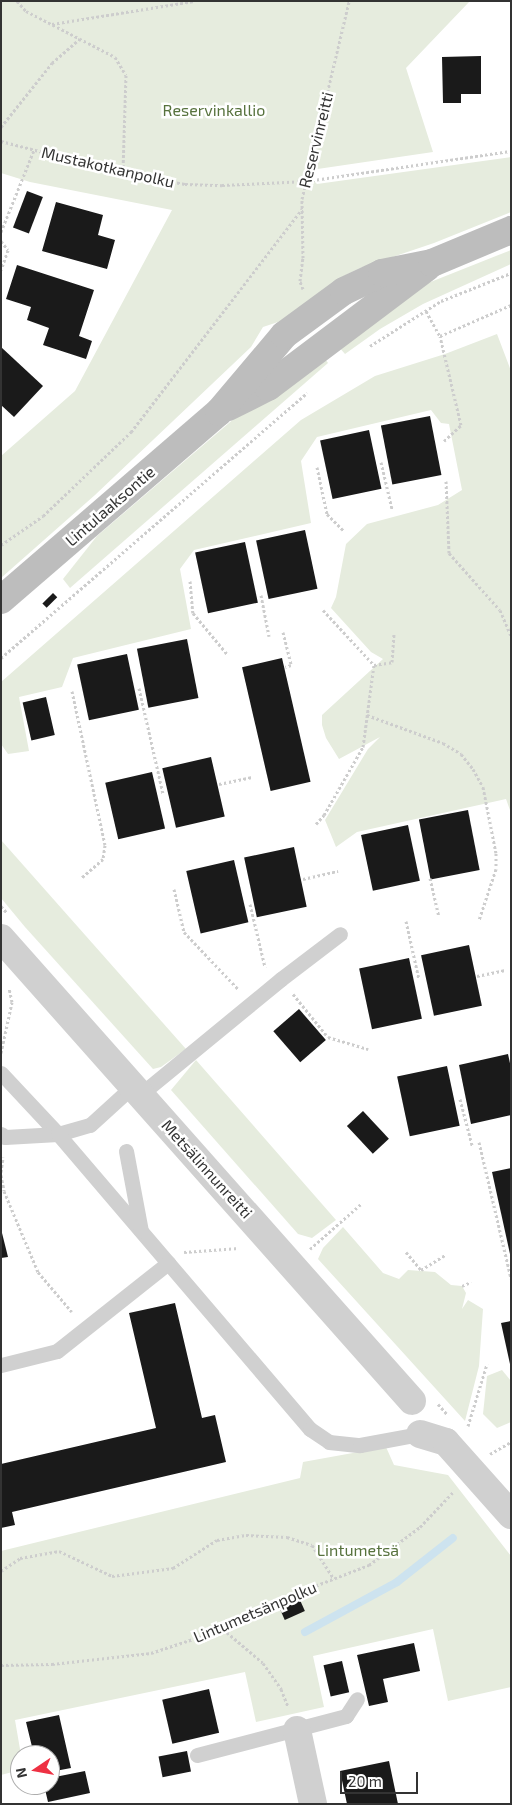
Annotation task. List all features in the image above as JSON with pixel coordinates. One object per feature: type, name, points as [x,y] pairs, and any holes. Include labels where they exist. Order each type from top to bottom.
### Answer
[{"type":"street","name":"Lintulaaksontie","points":[[1,600],[219,412],[268,387],[432,263],[509,231]]},
{"type":"street","name":"Metsälinnunreitti","points":[[1,938],[412,1402]]},
{"type":"street","points":[[420,1434],[446,1442],[472,1472],[507,1505]]},
{"type":"street","points":[[296,1730],[313,1804]]},
{"type":"lane","points":[[1,1134],[5,1137],[58,1134],[90,1125],[253,1004],[277,982],[340,934]]},
{"type":"lane","points":[[1,1073],[58,1134],[310,1429],[329,1442],[360,1445],[420,1434]]},
{"type":"lane","points":[[126,1151],[141,1233]]},
{"type":"lane","points":[[1,1365],[57,1351],[168,1262]]},
{"type":"lane","points":[[198,1755],[346,1716],[357,1699]]},
{"type":"path","points":[[17,1],[26,11],[115,57],[126,74],[123,173]]},
{"type":"path","points":[[51,24],[194,1]]},
{"type":"path","name":"Reservinreitti","points":[[300,281],[303,258],[302,199],[348,1]]},
{"type":"path","points":[[1,127],[52,63],[80,39]]},
{"type":"path","name":"Mustakotkanpolku","points":[[1,141],[123,173],[185,184],[222,185],[307,181],[511,151]]},
{"type":"path","points":[[1,232],[34,150]]},
{"type":"path","points":[[1,545],[43,516],[131,432],[302,209]]},
{"type":"path","points":[[1,241],[8,250],[1,270]]},
{"type":"path","points":[[367,348],[441,301],[511,273]]},
{"type":"path","points":[[440,336],[511,305]]},
{"type":"path","points":[[426,311],[440,336],[461,425],[444,441]]},
{"type":"path","points":[[1,658],[311,391]]},
{"type":"path","points":[[381,462],[392,509]]},
{"type":"path","points":[[317,467],[327,514],[344,531]]},
{"type":"path","points":[[446,481],[450,553],[500,610],[511,636]]},
{"type":"path","points":[[190,581],[194,614],[228,654]]},
{"type":"path","points":[[261,595],[269,636]]},
{"type":"path","points":[[323,610],[374,665]]},
{"type":"path","points":[[283,632],[291,665],[285,667]]},
{"type":"path","points":[[374,665],[392,662],[394,634]]},
{"type":"path","points":[[316,824],[324,815],[363,747],[374,665]]},
{"type":"path","points":[[140,688],[163,794]]},
{"type":"path","points":[[72,691],[105,845],[104,859],[81,878]]},
{"type":"path","points":[[367,715],[443,743],[462,754],[473,769],[482,787],[496,853],[496,869],[479,920]]},
{"type":"path","points":[[219,784],[252,777]]},
{"type":"path","points":[[303,878],[338,871]]},
{"type":"path","points":[[430,878],[439,916]]},
{"type":"path","points":[[174,889],[184,932],[253,1004]]},
{"type":"path","points":[[250,904],[266,974],[277,982],[328,1037],[368,1049]]},
{"type":"path","points":[[406,921],[419,980]]},
{"type":"path","points":[[477,976],[505,970]]},
{"type":"path","points":[[1,1053],[12,1002],[8,985]]},
{"type":"path","points":[[460,1099],[472,1145]]},
{"type":"path","points":[[479,1142],[511,1278]]},
{"type":"path","points":[[1,1175],[4,1191],[38,1272],[86,1328]]},
{"type":"path","points":[[306,1253],[362,1203]]},
{"type":"path","points":[[168,1262],[177,1254],[190,1250],[231,1249],[273,1243]]},
{"type":"path","points":[[406,1252],[421,1270],[445,1255]]},
{"type":"path","points":[[462,1286],[471,1282]]},
{"type":"path","points":[[465,1434],[487,1364]]},
{"type":"path","name":"Lintumetsänpolku","points":[[1,1665],[52,1664],[151,1653],[223,1629],[294,1594],[369,1565],[420,1527],[472,1472]]},
{"type":"path","points":[[1,1571],[20,1558],[59,1551],[112,1576],[173,1568],[217,1540],[246,1535],[287,1537],[312,1544],[334,1578]]},
{"type":"path","points":[[223,1629],[263,1663],[281,1688],[296,1730]]},
{"type":"green space","name":"Reservinkallio","points":[[1,1],[470,1],[406,68],[433,152],[304,171],[317,184],[511,157],[511,212],[434,243],[360,268],[338,279],[284,320],[263,327],[251,347],[95,495],[1,578],[1,456],[75,391],[172,210],[30,182],[1,173]]},
{"type":"green space","points":[[511,250],[511,264],[423,304],[380,329],[345,354],[338,346],[428,283]]},
{"type":"green space","points":[[497,334],[511,371],[511,813],[506,799],[357,832],[336,847],[325,820],[368,749],[380,737],[339,759],[326,738],[322,725],[322,715],[383,659],[371,652],[331,608],[336,597],[346,544],[367,524],[438,505],[462,490],[449,424],[441,423],[431,410],[317,437],[301,461],[311,523],[194,550],[180,569],[191,629],[73,658],[62,687],[19,697],[29,751],[8,754],[1,744],[1,682],[301,420],[375,376],[445,354]]},
{"type":"green space","points":[[323,356],[328,363],[70,588],[63,579],[97,536],[236,417]]},
{"type":"green space","points":[[1,840],[186,1049],[161,1067],[153,1069],[25,927],[1,898]]},
{"type":"green space","points":[[196,1060],[336,1220],[312,1238],[298,1234],[171,1090]]},
{"type":"green space","points":[[343,1227],[383,1273],[399,1279],[408,1270],[435,1272],[451,1285],[462,1286],[466,1293],[462,1309],[468,1300],[483,1309],[479,1366],[465,1421],[318,1259],[323,1248]]},
{"type":"green space","points":[[502,1370],[511,1381],[511,1422],[497,1428],[483,1414],[487,1376]]},
{"type":"green space","name":"Lintumetsä","points":[[386,1447],[394,1465],[448,1475],[511,1556],[511,1687],[448,1701],[433,1629],[313,1656],[324,1707],[256,1722],[245,1672],[15,1720],[19,1745],[10,1745],[10,1773],[1,1775],[1,1551],[300,1478],[303,1462]]},
{"type":"building","points":[[481,56],[481,94],[461,94],[461,103],[443,103],[442,57]]},
{"type":"building","points":[[27,191],[43,197],[29,234],[13,227]]},
{"type":"building","points":[[56,202],[103,215],[98,235],[115,240],[107,269],[42,251]]},
{"type":"building","points":[[17,265],[94,290],[79,336],[92,341],[86,359],[43,345],[49,328],[27,320],[31,307],[6,299]]},
{"type":"building","points":[[1,347],[43,386],[14,417],[1,405]]},
{"type":"building","points":[[430,416],[441,475],[392,484],[381,426]]},
{"type":"building","points":[[369,430],[381,489],[333,499],[320,440]]},
{"type":"building","points":[[305,530],[317,589],[269,599],[256,540]]},
{"type":"building","points":[[245,542],[258,603],[208,613],[195,553]]},
{"type":"building","points":[[53,593],[57,597],[47,608],[42,604]]},
{"type":"building","points":[[187,639],[198,698],[148,708],[137,649]]},
{"type":"building","points":[[127,654],[139,710],[89,720],[77,665]]},
{"type":"building","points":[[282,658],[311,782],[271,791],[242,667]]},
{"type":"building","points":[[46,697],[55,735],[31,740],[23,702]]},
{"type":"building","points":[[211,757],[225,816],[176,828],[162,768]]},
{"type":"building","points":[[152,772],[165,829],[118,839],[105,783]]},
{"type":"building","points":[[468,810],[480,870],[431,879],[419,820]]},
{"type":"building","points":[[408,825],[420,881],[373,891],[361,835]]},
{"type":"building","points":[[294,847],[307,907],[257,917],[244,858]]},
{"type":"building","points":[[234,860],[248,922],[201,933],[186,871]]},
{"type":"building","points":[[469,945],[482,1006],[434,1016],[421,955]]},
{"type":"building","points":[[409,958],[422,1019],[372,1029],[359,969]]},
{"type":"building","points":[[299,1009],[326,1040],[300,1062],[273,1031]]},
{"type":"building","points":[[508,1054],[511,1068],[511,1115],[471,1124],[459,1065]]},
{"type":"building","points":[[447,1066],[460,1126],[410,1136],[397,1077]]},
{"type":"building","points":[[363,1111],[389,1139],[373,1154],[347,1126]]},
{"type":"building","points":[[511,1168],[511,1254],[510,1254],[492,1172]]},
{"type":"building","points":[[1,1229],[8,1257],[1,1258]]},
{"type":"building","points":[[175,1303],[202,1418],[215,1415],[226,1462],[12,1512],[15,1525],[1,1528],[1,1464],[156,1428],[129,1313]]},
{"type":"building","points":[[511,1321],[511,1364],[510,1364],[501,1323]]},
{"type":"building","points":[[300,1600],[305,1611],[285,1620],[280,1609]]},
{"type":"building","points":[[414,1643],[420,1671],[383,1679],[388,1702],[369,1706],[357,1655]]},
{"type":"building","points":[[342,1661],[349,1692],[331,1696],[323,1665]]},
{"type":"building","points":[[209,1689],[219,1733],[172,1744],[162,1700]]},
{"type":"building","points":[[59,1715],[71,1768],[60,1770],[60,1745],[32,1745],[26,1722]]},
{"type":"building","points":[[187,1751],[191,1772],[163,1777],[159,1757]]},
{"type":"building","points":[[389,1761],[398,1804],[347,1804],[340,1771]]},
{"type":"building","points":[[85,1771],[90,1793],[48,1802],[46,1795],[60,1795],[60,1776]]},
{"type":"waterway","points":[[305,1632],[397,1582],[453,1538]]}]
